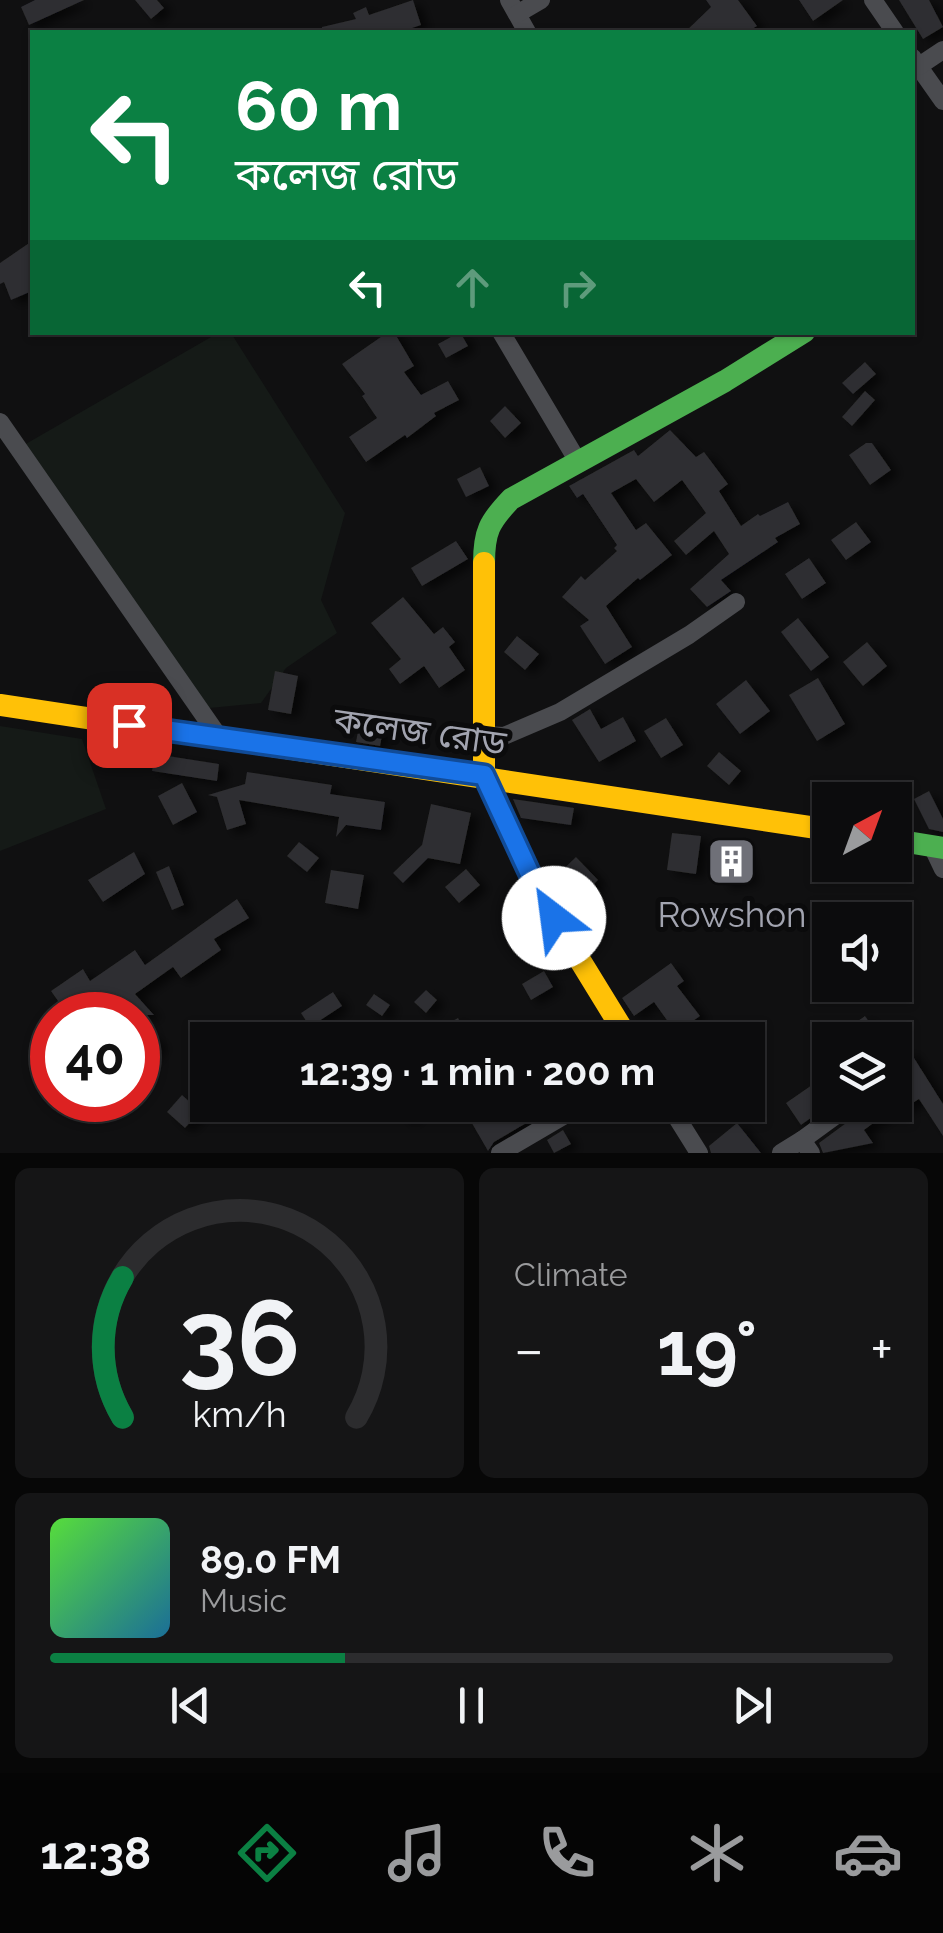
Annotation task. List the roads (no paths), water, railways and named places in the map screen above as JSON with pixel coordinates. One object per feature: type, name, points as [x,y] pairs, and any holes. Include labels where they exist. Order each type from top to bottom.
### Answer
[{"type":"street","points":[[527,30],[513,7],[540,0]]},
{"type":"street","points":[[873,0],[890,30]]},
{"type":"street","points":[[943,50],[916,62],[943,100]]},
{"type":"street","points":[[503,335],[577,460]]},
{"type":"street","points":[[619,1022],[536,887],[484,775],[484,538],[494,516],[510,499],[725,382],[799,335]]},
{"type":"street","points":[[0,422],[219,737]]},
{"type":"street","points":[[484,734],[504,736],[560,712],[689,635],[736,602]]},
{"type":"street","name":"কলেজ রোড","points":[[0,704],[812,827]]},
{"type":"street","points":[[912,843],[938,847],[943,869]]},
{"type":"street","points":[[500,1153],[553,1122]]},
{"type":"street","points":[[680,1122],[699,1153]]},
{"type":"street","points":[[781,1153],[806,1146],[832,1122]]},
{"type":"place","name":"Rowshon","points":[[732,862]]}]
